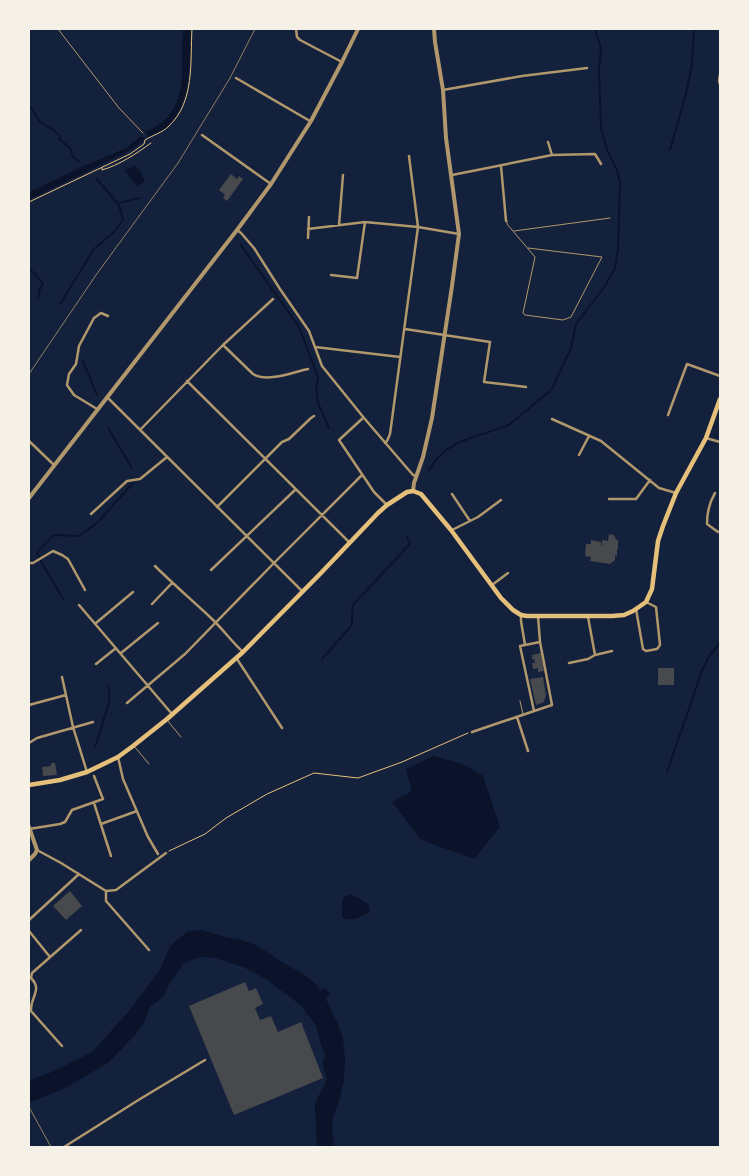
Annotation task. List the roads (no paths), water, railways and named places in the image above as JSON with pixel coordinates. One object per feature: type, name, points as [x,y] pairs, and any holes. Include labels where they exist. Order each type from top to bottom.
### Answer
[{"type":"main road","points":[[29,785],[60,780],[87,772],[118,757],[133,746],[167,719],[236,658],[387,505],[403,494],[414,491],[425,498],[492,585],[513,610],[521,615],[612,616],[624,615],[636,609],[646,602],[652,589],[658,541],[676,493],[706,438],[720,399]]},
{"type":"street","points":[[296,29],[297,37],[300,40],[342,62]]},
{"type":"street","points":[[29,498],[238,230],[271,184],[310,121],[358,29]]},
{"type":"street","points":[[414,491],[432,418],[459,234],[446,138],[443,90],[434,29]]},
{"type":"street","points":[[443,90],[522,76],[587,68]]},
{"type":"street","points":[[720,74],[720,84]]},
{"type":"street","points":[[236,78],[310,121]]},
{"type":"street","points":[[202,135],[271,184]]},
{"type":"street","points":[[548,142],[552,156]]},
{"type":"street","points":[[452,175],[552,156],[595,154],[601,164]]},
{"type":"street","points":[[385,443],[390,434],[418,227],[409,156]]},
{"type":"street","points":[[500,166],[506,221]]},
{"type":"street","points":[[339,225],[343,175]]},
{"type":"street","points":[[308,238],[309,217]]},
{"type":"street","points":[[308,229],[365,222],[418,227],[459,234]]},
{"type":"street","points":[[331,275],[358,278],[365,222]]},
{"type":"street","points":[[238,230],[254,248],[309,330],[322,366],[412,475],[417,476]]},
{"type":"street","points":[[140,430],[223,345],[273,299]]},
{"type":"street","points":[[97,409],[74,396],[67,384],[69,374],[76,364],[79,346],[94,318],[101,314],[108,316]]},
{"type":"street","points":[[404,329],[490,342],[484,382],[526,387]]},
{"type":"street","points":[[223,345],[253,374],[259,377],[270,378],[308,369]]},
{"type":"street","points":[[315,347],[400,357]]},
{"type":"street","points":[[668,415],[687,364],[720,376]]},
{"type":"street","points":[[187,382],[350,542]]},
{"type":"street","points":[[107,397],[302,591]]},
{"type":"street","points":[[217,507],[283,441],[289,439],[314,416]]},
{"type":"street","points":[[364,418],[339,440],[374,492],[387,505]]},
{"type":"street","points":[[552,419],[601,441],[659,488],[676,493]]},
{"type":"street","points":[[579,455],[589,436]]},
{"type":"street","points":[[706,438],[720,442]]},
{"type":"street","points":[[29,441],[54,465]]},
{"type":"street","points":[[91,514],[127,481],[140,479],[167,457]]},
{"type":"street","points":[[127,703],[185,654],[362,475]]},
{"type":"street","points":[[609,499],[636,499],[650,480]]},
{"type":"street","points":[[211,570],[295,489]]},
{"type":"street","points":[[715,493],[706,515],[706,524],[718,532],[720,531]]},
{"type":"street","points":[[452,494],[470,521]]},
{"type":"street","points":[[451,530],[478,517],[501,500]]},
{"type":"street","points":[[29,563],[33,563],[53,551],[62,555],[68,559],[84,590]]},
{"type":"street","points":[[155,566],[212,619],[242,652]]},
{"type":"street","points":[[492,585],[508,573]]},
{"type":"street","points":[[152,604],[172,583]]},
{"type":"street","points":[[96,623],[133,592]]},
{"type":"street","points":[[636,609],[642,649],[652,651],[657,649],[660,645],[656,607],[646,602]]},
{"type":"street","points":[[79,605],[172,714]]},
{"type":"street","points":[[521,615],[520,621],[525,645]]},
{"type":"street","points":[[472,732],[552,705],[540,642],[538,616]]},
{"type":"street","points":[[588,617],[595,655]]},
{"type":"street","points":[[121,653],[158,623]]},
{"type":"street","points":[[534,711],[520,646],[540,642]]},
{"type":"street","points":[[96,664],[116,647]]},
{"type":"street","points":[[569,663],[612,651]]},
{"type":"street","points":[[236,658],[282,728]]},
{"type":"street","points":[[62,677],[73,728],[87,772]]},
{"type":"street","points":[[29,705],[66,695]]},
{"type":"street","points":[[517,717],[528,751]]},
{"type":"street","points":[[29,743],[35,738],[93,722]]},
{"type":"street","points":[[118,757],[123,779],[148,837],[158,854]]},
{"type":"street","points":[[29,860],[36,850],[29,828],[60,824],[67,820],[72,810],[103,800],[94,776]]},
{"type":"street","points":[[94,803],[111,856]]},
{"type":"street","points":[[101,824],[137,811]]},
{"type":"street","points":[[36,850],[62,863],[106,890],[116,890],[166,853]]},
{"type":"street","points":[[29,920],[80,874]]},
{"type":"street","points":[[106,890],[106,901],[148,950]]},
{"type":"street","points":[[62,1046],[31,1011],[37,987],[36,982],[31,978],[32,973],[81,930]]},
{"type":"street","points":[[29,931],[50,957]]},
{"type":"street","points":[[64,1147],[205,1060]]},
{"type":"lane","points":[[58,29],[120,108],[143,133]]},
{"type":"lane","points":[[513,231],[610,218]]},
{"type":"lane","points":[[506,221],[535,257],[523,313],[525,315],[564,320],[571,318],[602,258],[528,248]]},
{"type":"lane","points":[[520,701],[523,714]]},
{"type":"lane","points":[[167,719],[181,737]]},
{"type":"lane","points":[[133,746],[148,764]]},
{"type":"water","points":[[183,29],[191,29],[186,93],[176,116],[168,126],[148,137],[145,131],[152,129],[162,122],[171,113],[177,102],[182,78]]},
{"type":"water","points":[[141,136],[145,139],[133,149],[29,200],[29,192],[126,148]]},
{"type":"water","points":[[135,165],[145,181],[137,187],[125,170]]},
{"type":"water","points":[[433,756],[463,764],[483,776],[500,827],[474,859],[421,840],[392,802],[412,791],[406,769]]},
{"type":"water","points":[[350,894],[369,905],[370,911],[357,918],[342,918],[342,900]]},
{"type":"water","points":[[202,930],[258,946],[305,975],[320,990],[325,988],[330,994],[326,999],[343,1038],[345,1060],[344,1080],[333,1117],[332,1131],[335,1147],[317,1147],[315,1103],[327,1079],[322,1061],[325,1055],[316,1025],[304,1008],[266,979],[243,967],[215,958],[202,957],[183,964],[163,997],[150,1007],[144,1023],[137,1033],[108,1063],[65,1088],[29,1103],[29,1080],[52,1072],[92,1052],[129,1011],[159,971],[173,943],[188,931]]},
{"type":"waterway","points":[[429,470],[446,450],[459,442],[509,425],[552,389],[571,348],[576,324],[605,286],[615,268],[618,249],[620,182],[601,129],[599,69],[601,49],[595,29]]},
{"type":"waterway","points":[[670,150],[686,94],[692,64],[694,29]]},
{"type":"waterway","points":[[29,104],[40,122],[60,136],[59,139],[71,149],[73,157],[79,161]]},
{"type":"waterway","points":[[60,304],[94,249],[114,232],[123,220],[119,205],[96,178]]},
{"type":"waterway","points":[[118,203],[140,198]]},
{"type":"waterway","points":[[240,244],[299,327],[318,377],[316,390],[318,403],[329,428]]},
{"type":"waterway","points":[[29,268],[43,283],[38,299]]},
{"type":"waterway","points":[[83,361],[97,395]]},
{"type":"waterway","points":[[108,428],[132,468]]},
{"type":"waterway","points":[[63,599],[37,552],[54,535],[79,536],[98,522],[133,483]]},
{"type":"waterway","points":[[322,659],[352,625],[353,605],[410,544],[407,537]]},
{"type":"waterway","points":[[667,772],[702,671],[709,656],[720,643]]},
{"type":"waterway","points":[[95,747],[109,703],[109,687]]},
{"type":"tram line","points":[[29,374],[96,275],[178,163],[230,78],[255,29]]},
{"type":"tram line","points":[[29,1107],[51,1147]]}]
